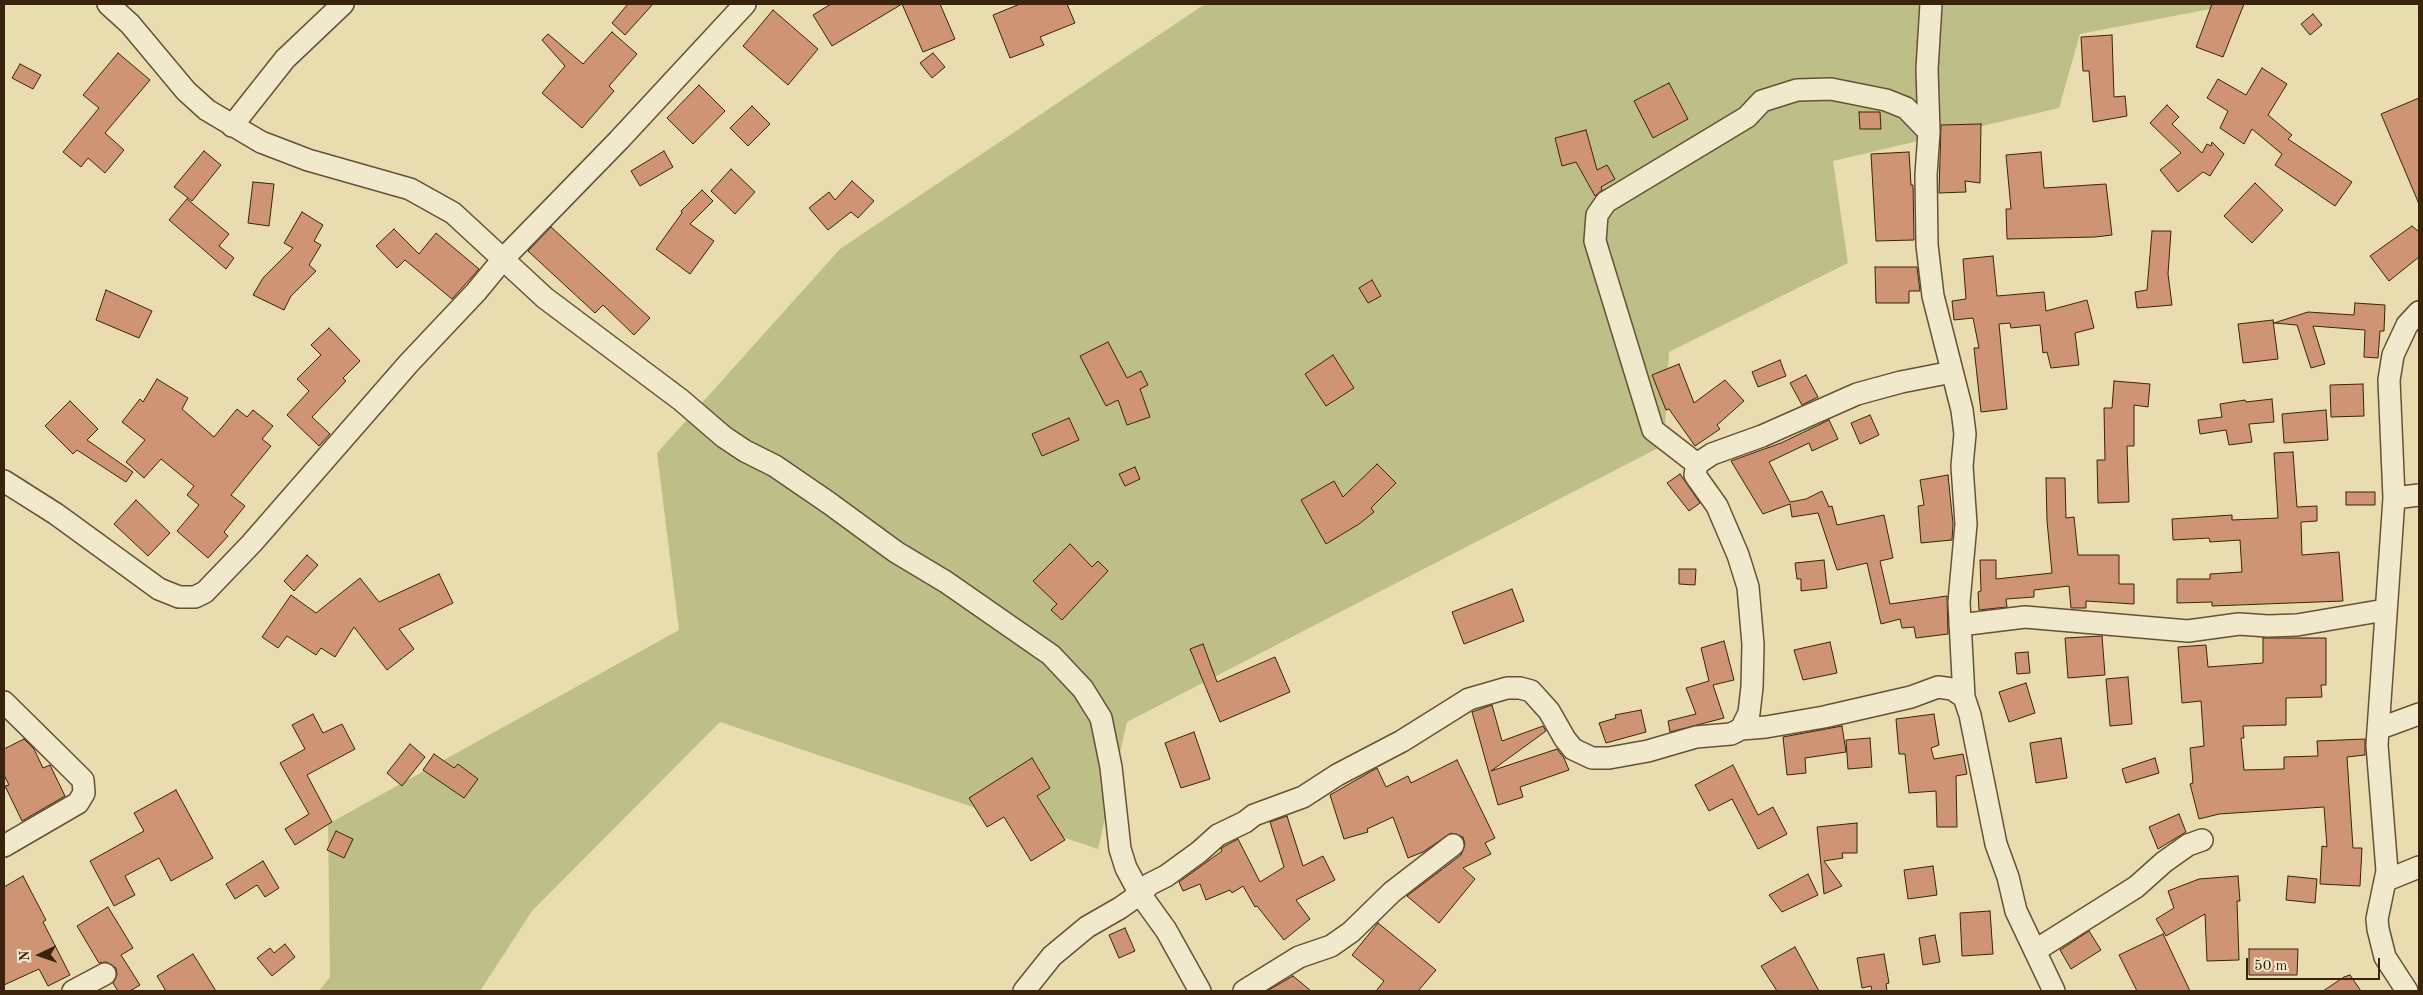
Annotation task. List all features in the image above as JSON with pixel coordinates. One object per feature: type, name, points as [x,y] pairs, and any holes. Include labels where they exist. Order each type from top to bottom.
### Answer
[{"type":"street","points":[[108,4],[130,24],[186,91],[207,110],[262,142],[308,160],[410,189],[453,213],[504,258],[545,298],[681,400],[724,437],[745,451],[775,466],[896,552],[946,582],[1051,656],[1083,689],[1101,718],[1111,767],[1120,849],[1126,868],[1140,894],[1166,930],[1200,991]]},
{"type":"street","points":[[232,126],[285,58],[343,4]]},
{"type":"street","points":[[4,481],[56,514],[159,589],[179,596],[195,597],[205,592],[252,543],[408,363],[476,292],[504,258],[745,4]]},
{"type":"street","points":[[1932,4],[1927,69],[1929,132],[1926,175],[1928,245],[1933,296],[1962,410],[1965,434],[1962,466],[1966,524],[1960,625],[1964,696],[1970,715],[1996,844],[2008,877],[2016,911],[2054,991]]},
{"type":"street","points":[[1697,464],[1653,430],[1595,241],[1597,215],[1606,202],[1747,117],[1762,101],[1797,90],[1831,89],[1886,100],[1906,108],[1929,132]]},
{"type":"street","points":[[2408,991],[2385,957],[2378,929],[2377,919],[2387,880],[2387,855],[2378,775],[2378,729],[2394,498],[2389,380],[2393,355],[2407,325],[2419,312]]},
{"type":"street","points":[[1741,729],[1749,713],[1752,687],[1753,644],[1748,586],[1738,555],[1717,506],[1695,475],[1697,464],[1712,454],[1762,436],[1857,394],[1901,382],[1952,372]]},
{"type":"street","points":[[2394,498],[2419,495]]},
{"type":"street","points":[[1960,625],[2025,617],[2188,631],[2239,624],[2268,626],[2298,625],[2385,610]]},
{"type":"street","points":[[1024,991],[1056,952],[1087,927],[1140,894],[1150,884],[1166,876],[1218,835],[1245,822],[1254,815],[1303,798],[1337,774],[1402,740],[1468,699],[1507,688],[1520,688],[1531,691],[1549,710],[1573,749],[1592,758],[1628,756],[1696,737],[1731,734],[1741,729],[1766,727],[1824,717],[1911,697],[1938,688],[1952,689],[1964,696]]},
{"type":"street","points":[[4,702],[83,780],[84,793],[78,803],[4,846]]},
{"type":"street","points":[[2378,729],[2419,714]]},
{"type":"street","points":[[2036,950],[2136,887],[2164,862],[2188,845],[2202,840]]},
{"type":"street","points":[[1244,991],[1299,957],[1331,946],[1351,932],[1392,892],[1453,845]]},
{"type":"street","points":[[2387,880],[2419,867]]},
{"type":"street","points":[[73,991],[105,974]]},
{"type":"green space","points":[[1205,4],[2236,4],[2080,34],[2059,108],[1833,161],[1848,263],[1669,352],[1664,445],[1127,722],[1098,849],[720,722],[532,911],[480,991],[319,991],[330,977],[328,824],[679,630],[657,453],[840,249]]},
{"type":"building","points":[[628,4],[653,4],[625,35],[612,23]]},
{"type":"building","points":[[831,4],[902,4],[832,46],[813,15]]},
{"type":"building","points":[[902,4],[940,4],[955,39],[923,52]]},
{"type":"building","points":[[1020,4],[1067,4],[1075,23],[1040,37],[1044,45],[1010,58],[993,15]]},
{"type":"building","points":[[2212,4],[2244,4],[2223,57],[2196,47]]},
{"type":"building","points":[[773,10],[818,49],[788,85],[743,46]]},
{"type":"building","points":[[2313,14],[2322,25],[2310,35],[2301,24]]},
{"type":"building","points":[[612,32],[637,54],[609,86],[614,91],[582,128],[542,93],[565,66],[542,40],[548,34],[583,64]]},
{"type":"building","points":[[2112,35],[2114,97],[2125,96],[2127,116],[2093,122],[2089,71],[2083,71],[2081,37]]},
{"type":"building","points":[[118,53],[150,80],[105,133],[124,150],[105,173],[88,158],[81,167],[63,152],[99,108],[83,95]]},
{"type":"building","points":[[933,53],[945,67],[932,78],[920,63]]},
{"type":"building","points":[[20,64],[41,75],[33,89],[12,78]]},
{"type":"building","points":[[2262,68],[2287,84],[2268,115],[2292,135],[2288,139],[2352,182],[2335,206],[2275,165],[2282,154],[2252,129],[2244,144],[2220,128],[2228,111],[2207,98],[2218,79],[2246,95]]},
{"type":"building","points":[[1669,83],[1688,119],[1653,138],[1634,101]]},
{"type":"building","points":[[699,85],[725,111],[693,144],[667,118]]},
{"type":"building","points":[[2419,98],[2419,204],[2381,114]]},
{"type":"building","points":[[2167,105],[2179,117],[2172,124],[2202,153],[2207,144],[2211,146],[2212,142],[2224,154],[2210,176],[2203,172],[2178,192],[2160,170],[2181,153],[2150,123]]},
{"type":"building","points":[[752,106],[770,124],[748,146],[730,128]]},
{"type":"building","points":[[1859,112],[1880,112],[1881,129],[1860,129]]},
{"type":"building","points":[[1981,124],[1980,183],[1965,181],[1966,192],[1939,193],[1941,125]]},
{"type":"building","points":[[1586,130],[1597,170],[1607,165],[1615,179],[1601,187],[1602,190],[1595,196],[1576,162],[1562,166],[1555,138]]},
{"type":"building","points":[[204,151],[221,165],[192,201],[174,187]]},
{"type":"building","points":[[664,151],[673,167],[640,186],[631,171]]},
{"type":"building","points":[[1909,152],[1911,185],[1913,185],[1914,240],[1876,241],[1871,154]]},
{"type":"building","points":[[2041,152],[2044,188],[2106,184],[2112,235],[2007,239],[2006,209],[2011,209],[2006,155]]},
{"type":"building","points":[[731,169],[755,192],[735,214],[711,191]]},
{"type":"building","points":[[852,181],[874,201],[858,218],[851,212],[828,230],[809,208],[829,192],[835,200]]},
{"type":"building","points":[[253,182],[274,184],[269,226],[248,223]]},
{"type":"building","points":[[2255,183],[2283,210],[2252,243],[2224,216]]},
{"type":"building","points":[[702,190],[713,201],[690,224],[714,241],[690,274],[656,249],[682,213],[681,211]]},
{"type":"building","points":[[187,199],[229,234],[219,246],[234,258],[226,269],[169,220]]},
{"type":"building","points":[[302,212],[323,225],[314,241],[321,245],[309,265],[316,271],[291,296],[284,310],[253,295],[263,278],[293,248],[284,243]]},
{"type":"building","points":[[2412,226],[2419,232],[2419,257],[2389,281],[2370,256]]},
{"type":"building","points":[[551,227],[650,318],[634,335],[603,305],[595,313],[528,251]]},
{"type":"building","points":[[394,229],[419,254],[436,233],[479,269],[452,299],[405,260],[397,268],[376,246]]},
{"type":"building","points":[[2152,231],[2171,231],[2168,274],[2172,305],[2137,308],[2135,292],[2147,290]]},
{"type":"building","points":[[1993,256],[1997,296],[2044,292],[2046,311],[2087,300],[2094,328],[2075,333],[2079,365],[2051,368],[2047,352],[2043,353],[2040,325],[2011,328],[2010,323],[1999,324],[2007,409],[1981,412],[1974,348],[1979,348],[1973,318],[1954,320],[1952,301],[1966,299],[1963,259]]},
{"type":"building","points":[[1875,267],[1917,267],[1920,291],[1909,291],[1909,303],[1876,303]]},
{"type":"building","points":[[1372,280],[1381,296],[1368,303],[1359,288]]},
{"type":"building","points":[[106,290],[152,311],[139,338],[96,320]]},
{"type":"building","points":[[2355,303],[2385,305],[2384,331],[2380,331],[2378,358],[2364,357],[2365,330],[2313,326],[2325,364],[2311,368],[2297,325],[2274,323],[2308,312],[2354,315]]},
{"type":"building","points":[[2273,320],[2278,359],[2243,363],[2238,324]]},
{"type":"building","points":[[329,328],[360,361],[343,378],[346,381],[312,417],[330,434],[319,446],[287,415],[309,391],[297,379],[321,355],[311,345]]},
{"type":"building","points":[[1108,342],[1127,378],[1141,371],[1148,385],[1140,389],[1150,417],[1127,425],[1118,400],[1106,406],[1080,356]]},
{"type":"building","points":[[1333,355],[1354,388],[1326,406],[1305,374]]},
{"type":"building","points":[[1780,360],[1786,376],[1758,387],[1752,372]]},
{"type":"building","points":[[1679,364],[1694,403],[1725,380],[1744,401],[1717,425],[1720,429],[1695,446],[1669,409],[1666,410],[1652,375]]},
{"type":"building","points":[[1806,375],[1818,397],[1802,405],[1790,383]]},
{"type":"building","points":[[157,379],[188,398],[182,409],[214,437],[237,409],[247,417],[253,410],[273,426],[262,439],[271,446],[231,495],[245,506],[224,532],[228,536],[208,558],[177,531],[199,505],[187,495],[194,486],[161,459],[144,478],[126,462],[145,440],[122,422],[140,399],[143,402]]},
{"type":"building","points":[[2114,381],[2150,384],[2148,407],[2134,405],[2134,446],[2127,446],[2129,502],[2098,503],[2097,460],[2105,460],[2104,408],[2112,408]]},
{"type":"building","points":[[2363,384],[2364,416],[2331,417],[2330,385]]},
{"type":"building","points":[[2272,399],[2274,422],[2249,424],[2252,442],[2229,445],[2226,430],[2200,434],[2198,420],[2222,417],[2220,404],[2245,400],[2246,402]]},
{"type":"building","points":[[70,401],[98,429],[87,440],[133,472],[126,482],[77,450],[73,454],[45,426]]},
{"type":"building","points":[[2326,410],[2328,440],[2284,443],[2282,414]]},
{"type":"building","points":[[1870,415],[1879,435],[1860,444],[1851,423]]},
{"type":"building","points":[[1069,418],[1079,440],[1042,456],[1032,434]]},
{"type":"building","points":[[1829,420],[1838,439],[1812,451],[1809,443],[1769,462],[1790,502],[1806,499],[1822,491],[1829,507],[1832,506],[1837,525],[1884,515],[1893,558],[1880,561],[1890,604],[1947,596],[1948,634],[1916,638],[1914,627],[1902,628],[1900,619],[1881,624],[1867,563],[1837,570],[1818,513],[1792,517],[1790,504],[1763,514],[1731,461],[1781,443]]},
{"type":"building","points":[[2293,452],[2297,507],[2317,506],[2317,521],[2301,522],[2302,555],[2339,552],[2343,601],[2212,606],[2212,602],[2177,603],[2177,579],[2210,579],[2210,574],[2242,572],[2240,540],[2210,542],[2209,538],[2173,540],[2172,519],[2232,515],[2232,520],[2278,518],[2274,453]]},
{"type":"building","points":[[1377,464],[1396,483],[1371,508],[1374,512],[1359,524],[1326,544],[1301,500],[1334,481],[1343,497]]},
{"type":"building","points":[[1135,467],[1140,479],[1125,486],[1119,474]]},
{"type":"building","points":[[1680,474],[1700,503],[1689,511],[1667,483]]},
{"type":"building","points":[[1948,475],[1953,524],[1952,540],[1921,543],[1918,506],[1924,505],[1920,480]]},
{"type":"building","points":[[2046,478],[2065,478],[2066,518],[2074,517],[2078,555],[2119,555],[2119,584],[2134,584],[2134,604],[2086,601],[2086,608],[2071,608],[2069,586],[2034,590],[2034,597],[2006,599],[2007,607],[1979,610],[1978,592],[1981,591],[1980,560],[1996,560],[1996,579],[2052,573],[2047,521]]},
{"type":"building","points":[[2346,492],[2375,492],[2375,505],[2346,505]]},
{"type":"building","points":[[136,500],[170,533],[148,556],[114,524]]},
{"type":"building","points":[[1070,544],[1092,567],[1098,561],[1108,571],[1062,620],[1051,610],[1057,604],[1033,581]]},
{"type":"building","points":[[307,555],[318,565],[294,591],[284,581]]},
{"type":"building","points":[[1824,560],[1827,588],[1801,591],[1801,579],[1797,579],[1795,563]]},
{"type":"building","points":[[1679,569],[1696,569],[1695,585],[1679,584]]},
{"type":"building","points":[[439,574],[453,603],[399,629],[414,649],[387,670],[354,627],[335,657],[321,648],[316,655],[287,636],[278,648],[262,637],[291,595],[316,613],[360,578],[379,602]]},
{"type":"building","points":[[1512,589],[1524,621],[1464,644],[1452,612]]},
{"type":"building","points":[[2102,636],[2105,675],[2068,678],[2065,638]]},
{"type":"building","points":[[2263,638],[2326,638],[2326,685],[2321,685],[2322,697],[2286,698],[2286,725],[2243,726],[2244,738],[2241,738],[2244,770],[2284,769],[2284,757],[2318,756],[2317,741],[2365,739],[2365,755],[2347,757],[2353,848],[2362,848],[2360,886],[2320,884],[2322,846],[2327,847],[2324,807],[2219,814],[2199,819],[2190,784],[2193,783],[2190,748],[2204,746],[2201,701],[2182,703],[2178,647],[2206,645],[2208,667],[2263,663]]},
{"type":"building","points":[[1724,641],[1734,680],[1713,685],[1724,718],[1670,732],[1668,721],[1696,714],[1686,688],[1709,681],[1701,648]]},
{"type":"building","points":[[1830,642],[1837,673],[1803,680],[1794,650]]},
{"type":"building","points":[[1203,644],[1217,682],[1275,657],[1290,692],[1220,722],[1190,649]]},
{"type":"building","points":[[2028,652],[2030,673],[2017,674],[2015,653]]},
{"type":"building","points":[[2128,677],[2132,724],[2110,726],[2106,679]]},
{"type":"building","points":[[2026,683],[2035,713],[2009,722],[1999,692]]},
{"type":"building","points":[[1492,705],[1502,741],[1543,726],[1546,731],[1491,771],[1557,749],[1564,758],[1569,770],[1520,787],[1523,797],[1498,805],[1472,712]]},
{"type":"building","points":[[1641,710],[1646,732],[1606,743],[1599,723],[1616,718],[1615,715]]},
{"type":"building","points":[[313,714],[323,733],[342,724],[355,749],[307,775],[332,822],[295,845],[285,829],[309,814],[280,763],[305,749],[292,725]]},
{"type":"building","points":[[1934,714],[1939,745],[1931,748],[1934,759],[1963,754],[1967,774],[1956,776],[1957,827],[1937,827],[1936,791],[1909,793],[1905,754],[1899,754],[1896,719]]},
{"type":"building","points":[[1842,726],[1846,752],[1805,758],[1806,773],[1787,775],[1783,737]]},
{"type":"building","points":[[1194,732],[1210,779],[1181,788],[1165,743]]},
{"type":"building","points":[[1870,738],[1872,767],[1848,769],[1846,740]]},
{"type":"building","points":[[2061,738],[2067,778],[2036,783],[2030,743]]},
{"type":"building","points":[[24,739],[34,749],[43,768],[50,765],[65,796],[22,821],[5,786],[9,785],[4,775],[4,749]]},
{"type":"building","points":[[410,744],[425,757],[402,786],[387,773]]},
{"type":"building","points":[[434,754],[454,768],[458,764],[478,779],[464,798],[423,770]]},
{"type":"building","points":[[1032,758],[1050,788],[1037,796],[1065,840],[1031,861],[1004,817],[987,827],[969,798]]},
{"type":"building","points":[[2155,758],[2159,773],[2126,783],[2122,769]]},
{"type":"building","points":[[1457,760],[1495,838],[1485,843],[1491,854],[1463,868],[1475,879],[1439,923],[1407,896],[1461,855],[1465,844],[1463,837],[1451,833],[1423,852],[1408,858],[1393,817],[1367,829],[1368,832],[1344,839],[1330,795],[1377,768],[1386,787],[1408,776],[1411,783]]},
{"type":"building","points":[[1733,765],[1758,815],[1773,807],[1787,834],[1758,849],[1732,799],[1709,811],[1695,785]]},
{"type":"building","points":[[176,790],[213,858],[171,881],[159,858],[125,876],[135,895],[114,906],[90,861],[144,831],[134,813]]},
{"type":"building","points":[[2179,814],[2186,832],[2158,849],[2149,827]]},
{"type":"building","points":[[1287,816],[1303,866],[1323,856],[1335,880],[1296,900],[1310,919],[1284,940],[1257,906],[1255,907],[1243,886],[1232,893],[1230,890],[1206,900],[1200,884],[1183,891],[1179,882],[1222,851],[1221,849],[1225,846],[1238,839],[1260,882],[1284,867],[1270,822]]},
{"type":"building","points":[[1857,823],[1857,853],[1842,853],[1843,858],[1824,861],[1842,886],[1824,894],[1817,827]]},
{"type":"building","points":[[336,831],[353,839],[344,858],[327,850]]},
{"type":"building","points":[[263,861],[279,888],[265,897],[257,885],[235,899],[226,884]]},
{"type":"building","points":[[1933,866],[1937,895],[1908,899],[1904,870]]},
{"type":"building","points":[[1808,874],[1818,895],[1782,912],[1769,895]]},
{"type":"building","points":[[23,876],[46,920],[43,922],[70,975],[48,986],[39,969],[4,985],[4,887]]},
{"type":"building","points":[[2238,876],[2240,901],[2237,901],[2239,960],[2207,961],[2205,914],[2166,936],[2156,919],[2174,908],[2168,891],[2199,879]]},
{"type":"building","points":[[2288,876],[2317,879],[2315,903],[2286,900]]},
{"type":"building","points":[[108,907],[133,948],[121,955],[140,985],[130,991],[118,991],[113,983],[117,975],[116,968],[106,962],[99,963],[77,926]]},
{"type":"building","points":[[1990,911],[1993,954],[1962,956],[1960,913]]},
{"type":"building","points":[[1378,923],[1436,970],[1418,991],[1376,991],[1384,981],[1352,955]]},
{"type":"building","points":[[1125,928],[1135,951],[1119,958],[1109,935]]},
{"type":"building","points":[[2089,931],[2101,950],[2071,969],[2060,950]]},
{"type":"building","points":[[2163,934],[2190,991],[2137,991],[2119,955]]},
{"type":"building","points":[[1935,935],[1940,962],[1923,965],[1919,938]]},
{"type":"building","points":[[285,944],[295,957],[272,976],[257,958],[270,948],[274,953]]},
{"type":"building","points":[[1795,947],[1819,991],[1777,991],[1761,966]]},
{"type":"building","points":[[2249,949],[2298,949],[2297,975],[2249,975]]},
{"type":"building","points":[[193,954],[216,991],[166,991],[157,976]]},
{"type":"building","points":[[1884,954],[1889,983],[1886,984],[1887,991],[1872,991],[1871,986],[1862,988],[1857,958]]},
{"type":"building","points":[[2350,975],[2361,991],[2323,991],[2344,977]]},
{"type":"building","points":[[1293,976],[1311,991],[1267,991]]}]
